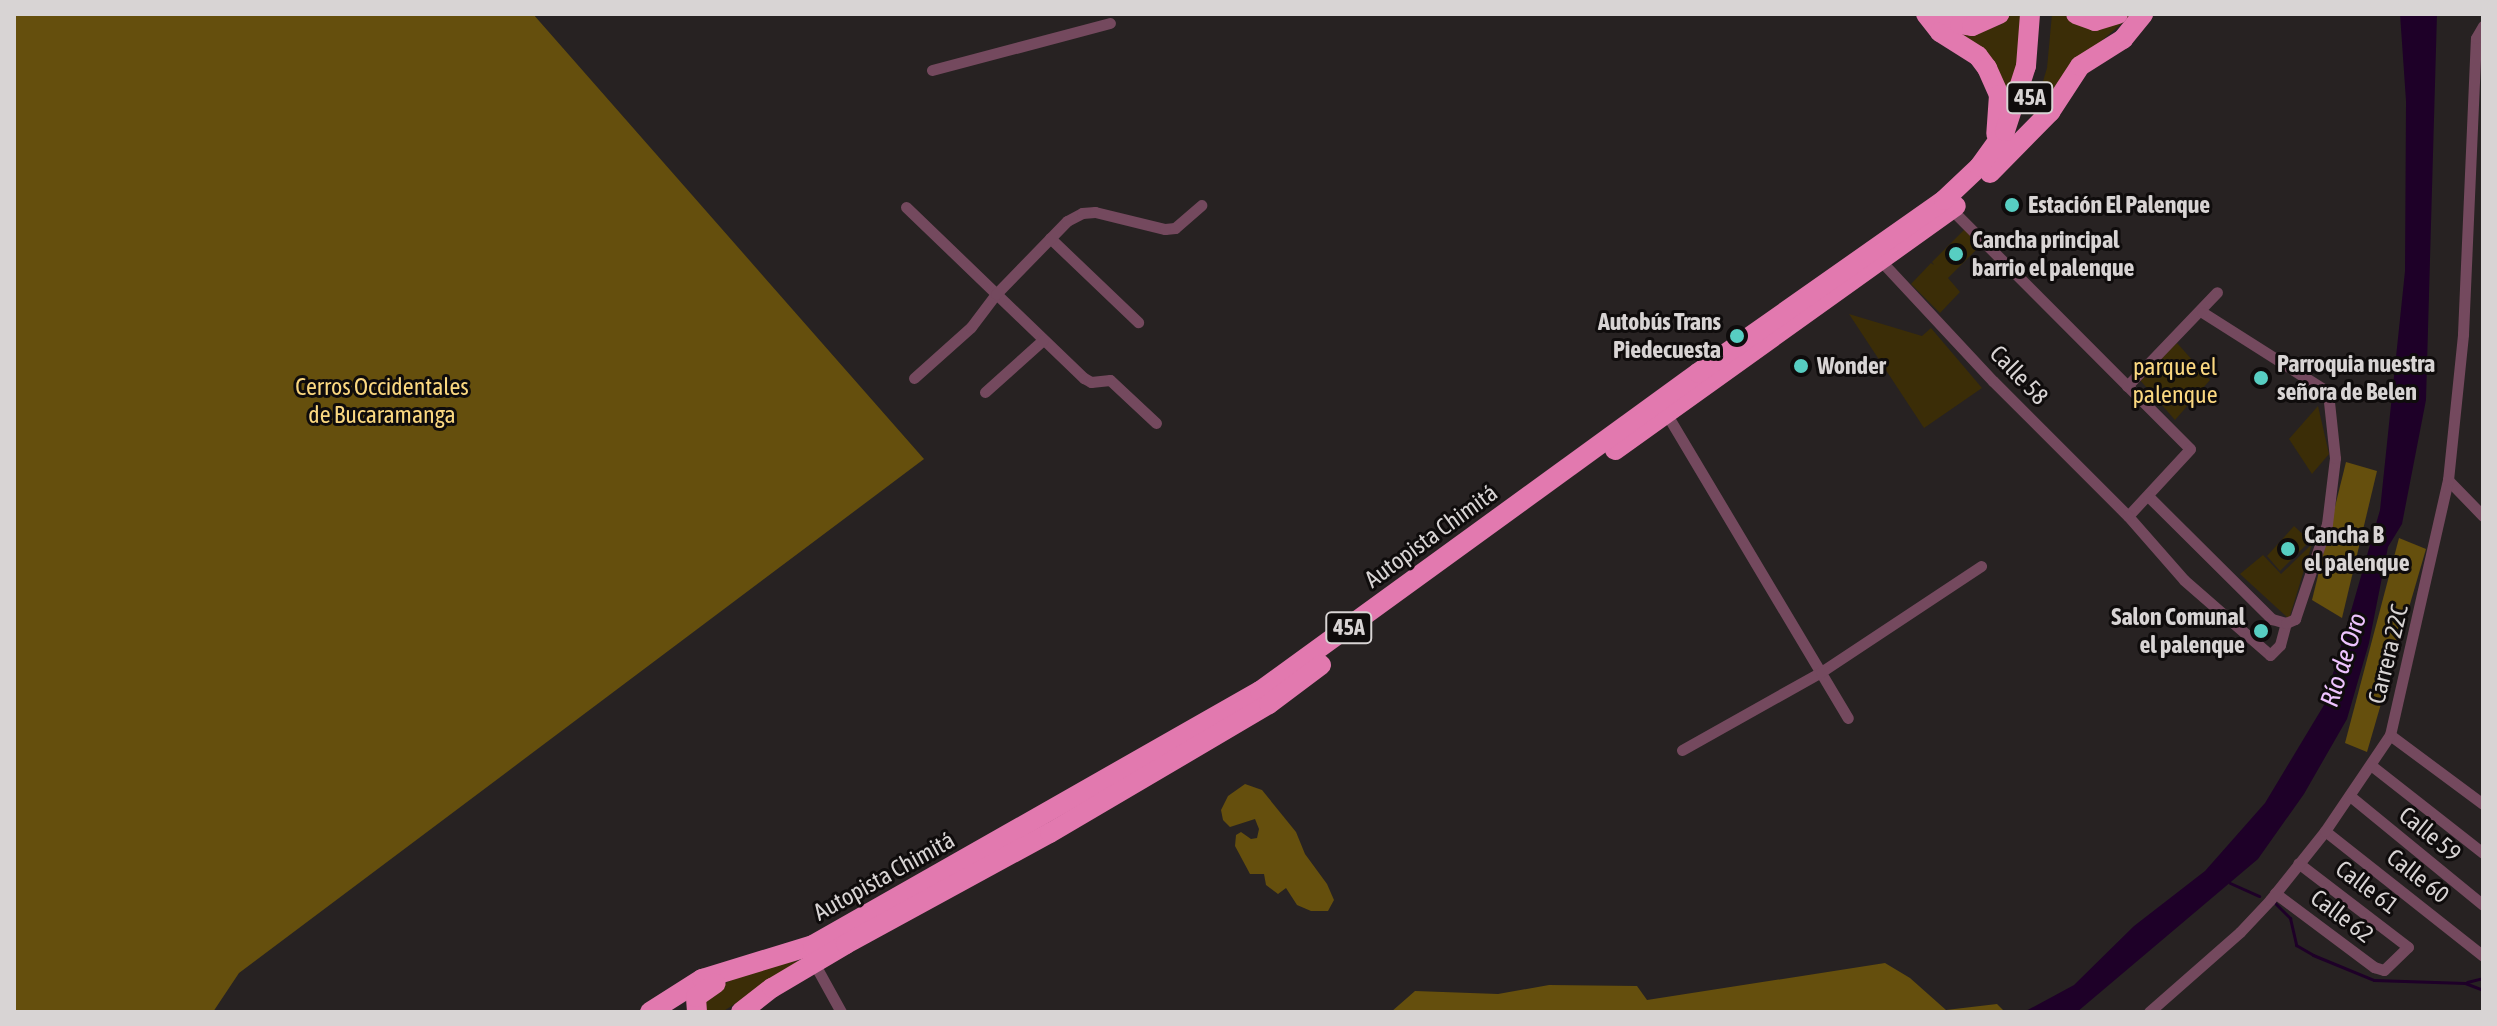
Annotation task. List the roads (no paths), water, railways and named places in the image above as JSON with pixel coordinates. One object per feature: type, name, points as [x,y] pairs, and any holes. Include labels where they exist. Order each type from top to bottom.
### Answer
[{"type":"highway","points":[[1926,14],[1951,41],[1978,56],[1995,81],[2000,110],[1992,151]]},
{"type":"highway","points":[[1946,14],[1960,24],[1972,26],[1999,14]]},
{"type":"highway","name":"Autopista Chimitá","points":[[650,1012],[702,979],[824,939],[1260,691],[1698,373],[1944,200],[1992,151],[2015,107],[2026,66],[2030,14]]},
{"type":"highway","name":"Autopista Chimitá","points":[[741,1012],[772,988],[814,963],[1050,833],[1269,704],[1666,413],[1952,210],[1990,173],[2015,135],[2040,62],[2043,14]]},
{"type":"highway","points":[[2076,14],[2095,21],[2118,14]]},
{"type":"highway","points":[[1990,173],[2050,112],[2080,66],[2123,39],[2143,14]]},
{"type":"highway","points":[[697,1012],[695,1001],[699,993],[755,961]]},
{"type":"highway","points":[[732,1012],[772,988]]},
{"type":"street","points":[[932,70],[1110,23]]},
{"type":"street","name":"Carrera 22C","points":[[2149,1012],[2240,932],[2275,893],[2325,831],[2372,766],[2390,735],[2448,480],[2463,334],[2476,38],[2483,26]]},
{"type":"street","points":[[914,378],[971,327],[996,294],[1067,221],[1082,213],[1095,212],[1165,229],[1184,223],[1201,205]]},
{"type":"street","points":[[906,207],[1084,378],[1091,382],[1110,380],[1156,423]]},
{"type":"street","points":[[1952,210],[2190,449],[2128,516]]},
{"type":"street","points":[[1050,238],[1138,322]]},
{"type":"street","name":"Calle 58","points":[[1881,261],[1993,381],[2128,516],[2184,580],[2270,655],[2280,645],[2290,621]]},
{"type":"street","points":[[2127,386],[2202,312],[2217,292]]},
{"type":"street","points":[[2148,496],[2272,619],[2290,621],[2327,524],[2335,458],[2328,392],[2202,312]]},
{"type":"street","points":[[985,392],[1043,340]]},
{"type":"street","points":[[1666,413],[1848,718]]},
{"type":"street","points":[[2448,480],[2483,516]]},
{"type":"street","points":[[1682,750],[1821,672],[1981,566]]},
{"type":"street","points":[[2390,735],[2483,804]]},
{"type":"street","points":[[2372,766],[2483,853]]},
{"type":"street","name":"Calle 59","points":[[2350,796],[2483,905]]},
{"type":"street","name":"Calle 60","points":[[2325,831],[2483,956]]},
{"type":"street","name":"Calle 61","points":[[2298,863],[2408,947],[2384,970]]},
{"type":"street","name":"Calle 62","points":[[2275,893],[2374,967],[2384,970]]},
{"type":"street","points":[[814,963],[841,1012]]},
{"type":"water","name":"Río de Oro","points":[[2400,14],[2437,14],[2426,400],[2402,524],[2388,547],[2369,643],[2347,719],[2304,794],[2258,859],[2077,1012],[2024,1012],[2074,985],[2134,926],[2205,871],[2265,803],[2324,705],[2380,510],[2405,271],[2406,101]]},
{"type":"waterway","points":[[2230,883],[2259,896]]},
{"type":"waterway","points":[[2274,902],[2290,918],[2296,945],[2313,955],[2374,980],[2465,983],[2483,990]]},
{"type":"waterway","points":[[2467,982],[2483,978]]},
{"type":"place","name":"Estación El Palenque","points":[[2012,205]]},
{"type":"place","name":"Cancha principal barrio el palenque","points":[[1956,254]]},
{"type":"place","name":"Autobús Trans Piedecuesta","points":[[1737,336]]},
{"type":"place","name":"Wonder","points":[[1801,366]]},
{"type":"place","name":"Parroquia nuestra señora de Belen","points":[[2261,378]]},
{"type":"place","name":"Cancha B el palenque","points":[[2288,549]]},
{"type":"place","name":"Salon Comunal el palenque","points":[[2261,631]]},
{"type":"park label","name":"parque el palenque","points":[[2175,381]]},
{"type":"park label","name":"Cerros Occidentales de Bucaramanga","points":[[382,401]]}]
